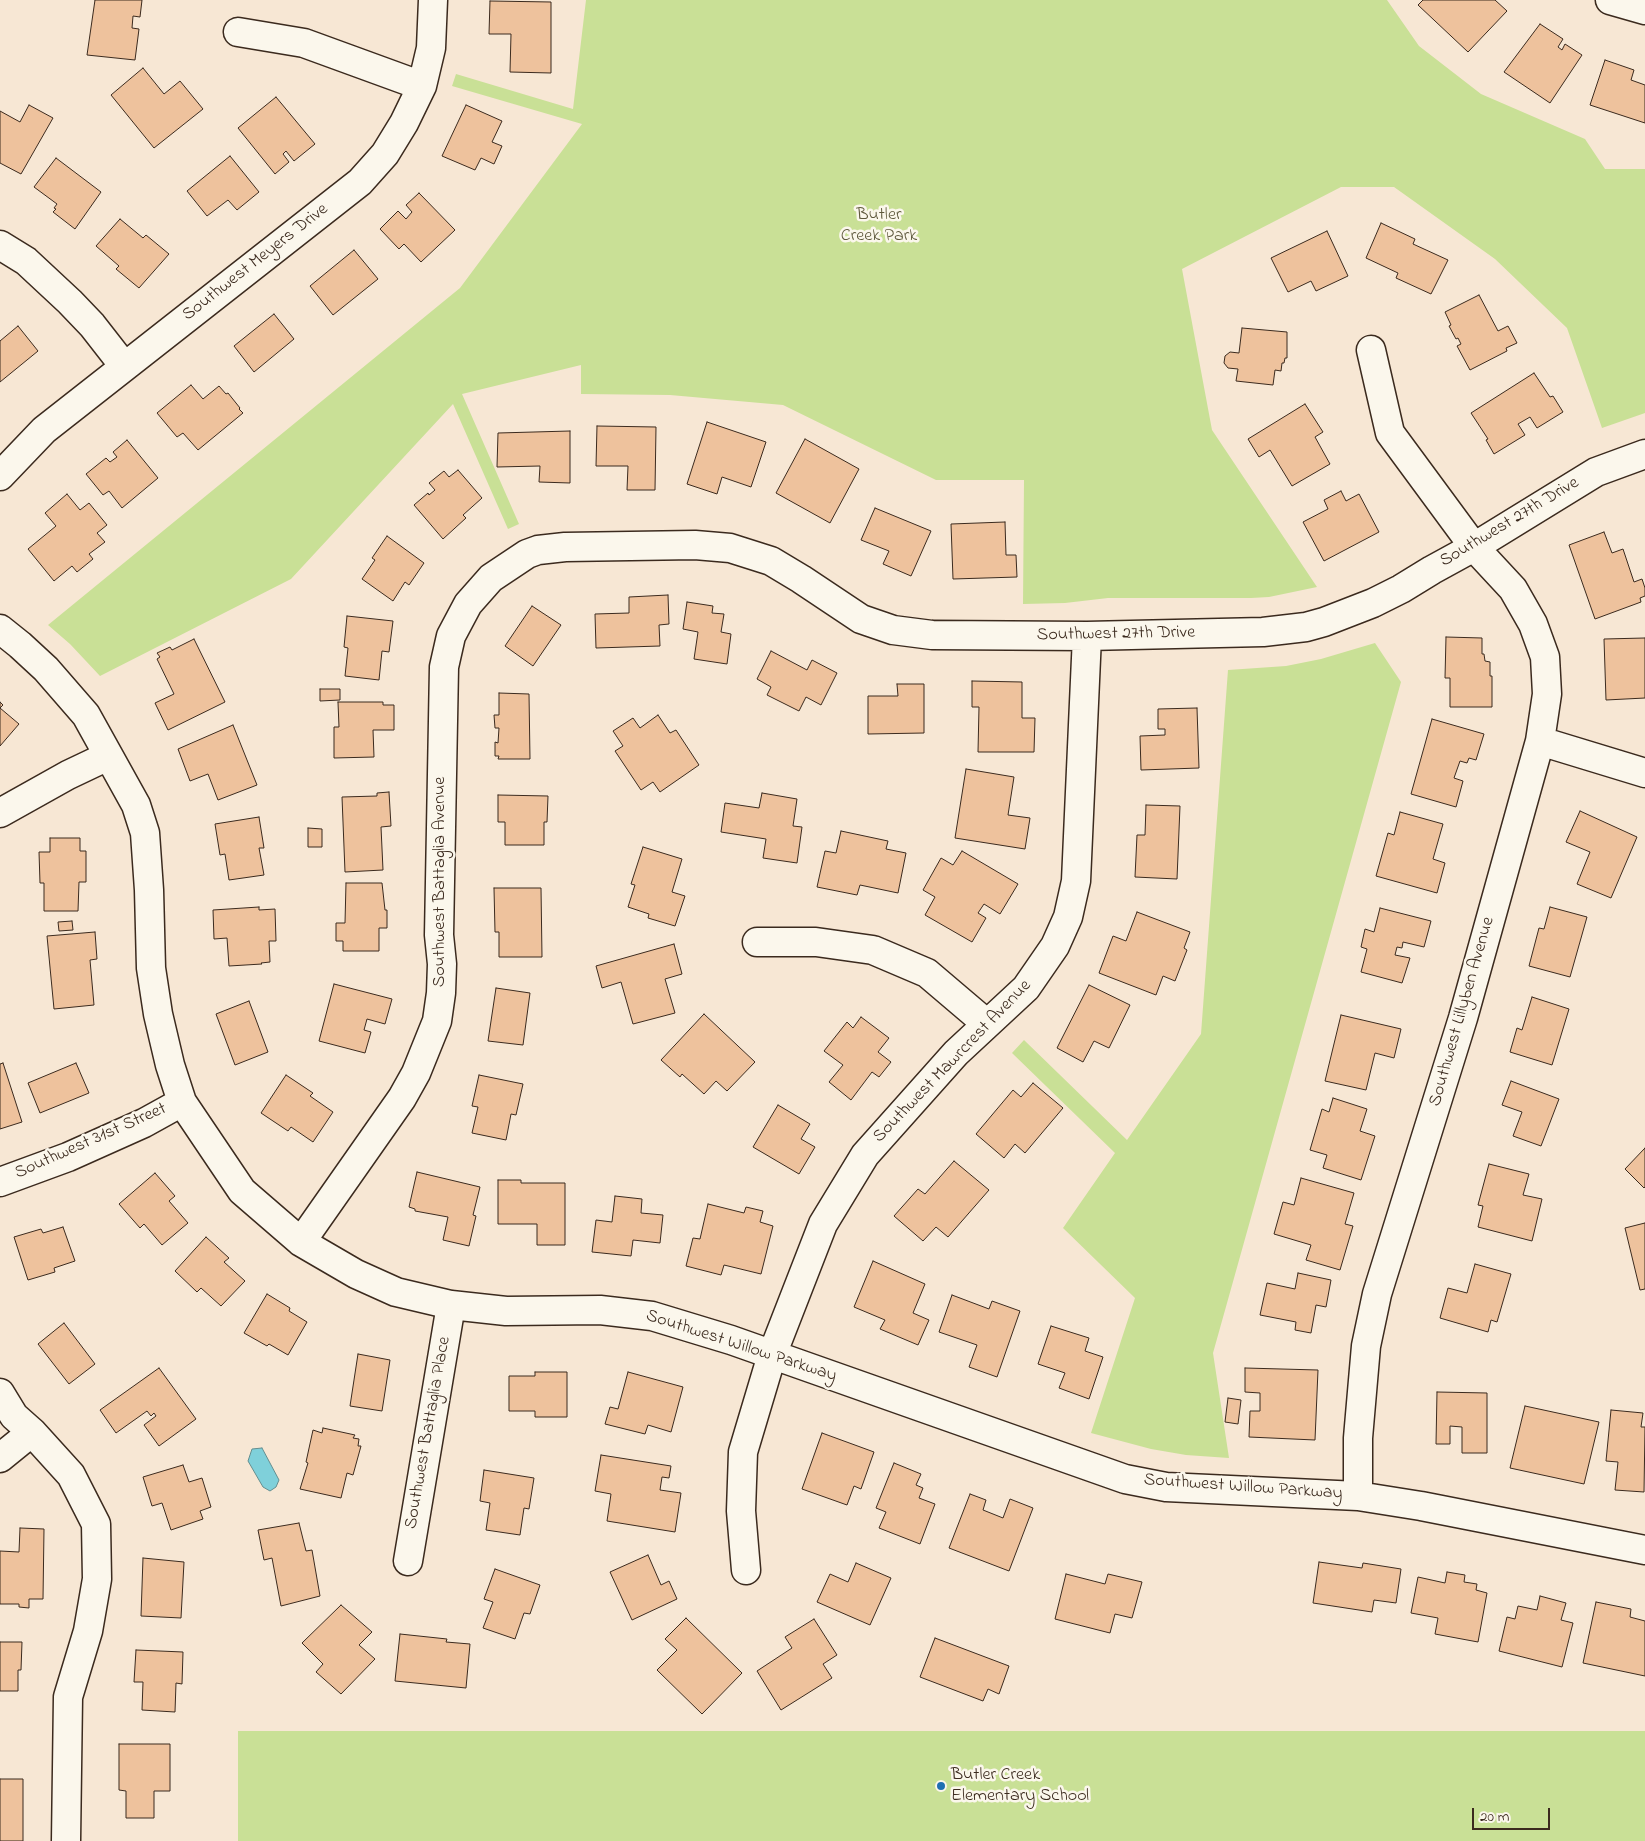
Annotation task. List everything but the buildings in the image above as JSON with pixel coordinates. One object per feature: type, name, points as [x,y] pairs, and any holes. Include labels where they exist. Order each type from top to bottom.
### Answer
[{"type":"street","name":"Southwest Meyers Drive","points":[[0,476],[44,430],[360,182],[390,146],[404,124],[422,86],[431,48],[433,0]]},
{"type":"street","points":[[1610,0],[1645,10]]},
{"type":"street","points":[[238,32],[304,42],[422,86]]},
{"type":"street","points":[[0,245],[26,261],[70,302],[92,324],[124,366]]},
{"type":"street","name":"Southwest Lillyben Avenue","points":[[1358,1496],[1358,1438],[1366,1346],[1377,1294],[1463,1018],[1540,741],[1547,694],[1545,657],[1534,624],[1513,589],[1474,547],[1390,433],[1371,350]]},
{"type":"street","name":"Southwest 27th Drive","points":[[565,547],[695,545],[730,548],[771,561],[861,619],[892,630],[932,635],[1087,636],[1263,632],[1306,627],[1348,614],[1373,603],[1474,547],[1596,472],[1645,454]]},
{"type":"street","name":"Southwest Battaglia Avenue","points":[[301,1242],[402,1098],[416,1073],[437,1021],[441,993],[442,964],[438,935],[444,667],[451,636],[468,604],[491,578],[527,554],[538,550],[565,547]]},
{"type":"street","name":"Southwest Willow Parkway","points":[[0,630],[20,645],[66,691],[86,716],[136,805],[145,833],[151,968],[162,1031],[170,1065],[182,1102],[242,1191],[301,1242],[356,1274],[396,1292],[451,1305],[506,1311],[600,1310],[652,1316],[731,1340],[1125,1479],[1166,1486],[1358,1496],[1421,1506],[1524,1528],[1645,1550]]},
{"type":"street","name":"Southwest Mawrcrest Avenue","points":[[746,1570],[741,1511],[743,1452],[772,1355],[823,1224],[865,1155],[956,1053],[1026,988],[1055,946],[1068,917],[1076,881],[1087,636]]},
{"type":"street","points":[[1540,741],[1645,773]]},
{"type":"street","points":[[0,813],[68,775],[108,756]]},
{"type":"street","points":[[756,942],[816,942],[873,950],[927,973],[987,1024]]},
{"type":"street","name":"Southwest 31st Street","points":[[0,1182],[93,1146],[144,1123],[182,1102]]},
{"type":"street","name":"Southwest Battaglia Place","points":[[408,1561],[451,1305]]},
{"type":"street","points":[[0,1393],[14,1416],[32,1432],[71,1475],[96,1524],[96,1579],[88,1631],[68,1697],[66,1841]]},
{"type":"street","points":[[0,1458],[32,1432]]},
{"type":"green space","name":"Butler Creek Park","points":[[586,0],[1387,0],[1419,46],[1481,94],[1585,139],[1605,169],[1645,169],[1645,413],[1602,428],[1567,328],[1495,259],[1394,187],[1341,187],[1182,269],[1212,430],[1317,587],[1269,597],[1108,598],[1065,603],[1023,604],[1024,480],[936,480],[783,405],[670,395],[581,394],[581,365],[462,394],[519,524],[508,529],[453,404],[291,579],[100,676],[70,644],[48,625],[460,288],[582,124],[452,86],[456,74],[573,109]]},
{"type":"green space","points":[[1375,643],[1401,682],[1213,1353],[1229,1458],[1186,1455],[1151,1449],[1091,1433],[1135,1298],[1063,1228],[1115,1153],[1012,1053],[1024,1040],[1127,1140],[1201,1034],[1228,670],[1286,666],[1321,659]]},
{"type":"green space","name":"Butler Creek Elementary School","points":[[238,1731],[1645,1731],[1645,1841],[238,1841]]},
{"type":"water","points":[[262,1448],[279,1480],[276,1487],[270,1491],[263,1487],[248,1461],[252,1449]]},
{"type":"place","name":"Butler Creek Elementary School","points":[[941,1786]]}]
